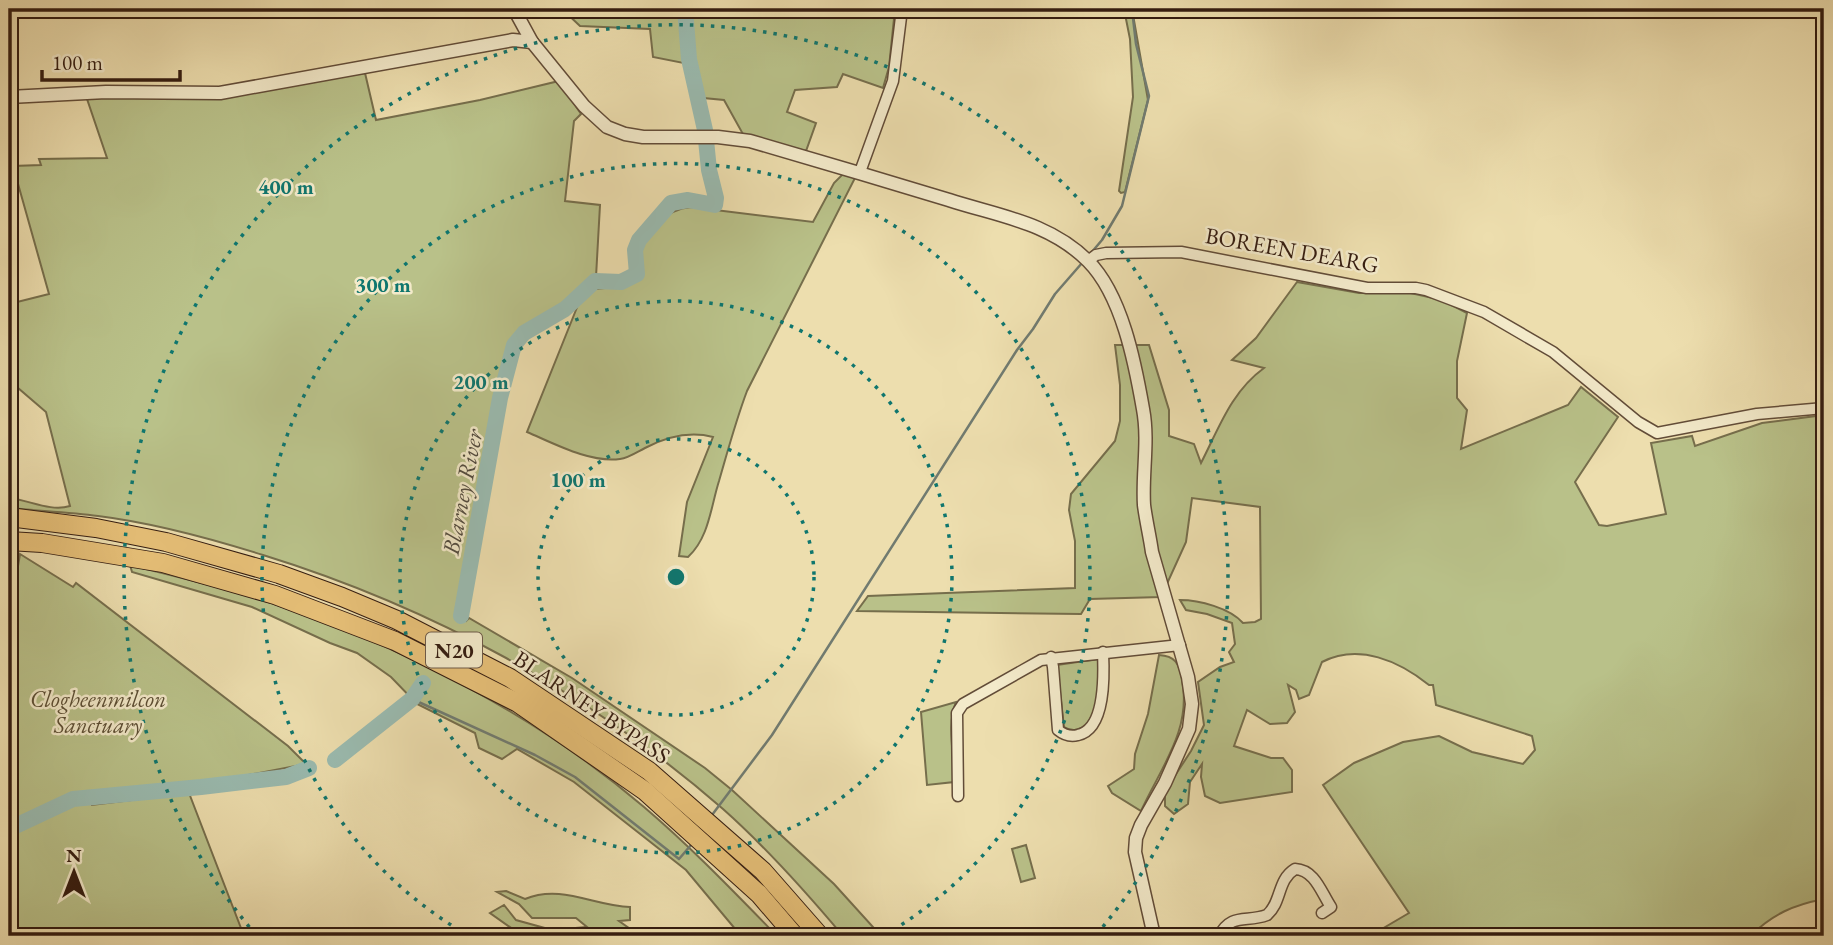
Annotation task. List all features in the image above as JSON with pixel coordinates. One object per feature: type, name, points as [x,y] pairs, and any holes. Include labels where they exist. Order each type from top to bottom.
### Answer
[{"type":"highway","name":"BLARNEY BYPASS","points":[[9,517],[96,528],[166,542],[279,574],[397,620],[510,678],[649,771],[763,871],[820,936]]},
{"type":"highway","name":"BLARNEY BYPASS","points":[[9,541],[42,543],[163,563],[275,594],[395,641],[518,704],[645,791],[759,894],[795,936]]},
{"type":"street","points":[[514,9],[532,42],[603,125],[625,134],[654,138],[718,136],[750,141],[1019,219],[1061,240],[1085,258],[1111,293],[1144,412],[1144,505],[1152,552],[1180,645],[1192,704],[1189,729],[1178,757],[1136,838],[1135,852],[1154,936]]},
{"type":"street","points":[[860,172],[893,81],[902,9]]},
{"type":"street","points":[[9,97],[106,92],[220,93],[513,40],[532,42]]},
{"type":"street","name":"BOREEN DEARG","points":[[1085,258],[1106,253],[1181,252],[1367,288],[1426,290],[1484,312],[1553,352],[1637,422],[1657,433],[1757,414],[1824,408]]},
{"type":"street","points":[[958,796],[957,713],[964,704],[1041,660],[1051,657],[1180,645]]},
{"type":"street","points":[[1051,657],[1058,730],[1073,736],[1081,735],[1096,722],[1104,671],[1103,652]]},
{"type":"street","points":[[1219,936],[1224,928],[1234,921],[1267,915],[1278,901],[1283,880],[1295,869],[1304,869],[1310,873],[1331,907],[1322,914]]},
{"type":"green space","points":[[562,9],[895,9],[889,67],[883,88],[843,74],[837,87],[795,90],[787,112],[816,123],[806,151],[744,136],[724,100],[693,97],[684,63],[653,57],[650,29],[580,26]]},
{"type":"green space","points":[[1124,9],[1132,9],[1148,100],[1125,192],[1121,193],[1119,191],[1133,97],[1130,39]]},
{"type":"green space","points":[[365,73],[376,120],[480,100],[559,81],[581,114],[574,121],[565,201],[600,205],[596,277],[585,290],[616,287],[637,279],[642,274],[640,259],[645,239],[656,224],[673,212],[691,207],[813,222],[834,183],[844,173],[856,176],[747,391],[705,531],[701,541],[688,557],[679,556],[687,502],[713,437],[678,436],[653,444],[627,457],[609,459],[573,452],[527,432],[584,290],[565,309],[524,333],[514,345],[497,415],[461,616],[456,615],[466,621],[469,618],[572,678],[705,768],[834,884],[873,927],[865,936],[843,936],[755,839],[672,767],[563,691],[447,628],[326,576],[202,537],[119,519],[9,508],[9,498],[47,507],[70,506],[46,412],[18,388],[9,392],[9,304],[49,294],[13,166],[41,165],[39,159],[107,158],[85,93],[174,94]]},
{"type":"green space","points":[[1297,282],[1359,293],[1406,292],[1442,300],[1467,313],[1457,361],[1457,398],[1467,410],[1461,449],[1568,405],[1581,387],[1618,417],[1575,482],[1599,525],[1607,526],[1666,514],[1651,443],[1692,436],[1695,446],[1762,423],[1824,415],[1824,899],[1784,912],[1750,936],[1370,936],[1409,913],[1323,785],[1354,763],[1403,742],[1439,736],[1472,752],[1523,764],[1535,750],[1532,736],[1436,705],[1433,685],[1392,662],[1364,655],[1350,654],[1322,662],[1309,695],[1299,699],[1296,690],[1288,685],[1295,712],[1287,723],[1270,724],[1247,710],[1234,746],[1271,758],[1283,758],[1292,770],[1292,792],[1220,803],[1205,796],[1201,777],[1202,764],[1190,782],[1188,804],[1174,814],[1165,806],[1165,791],[1204,725],[1198,682],[1220,667],[1234,662],[1229,652],[1235,644],[1232,623],[1186,610],[1180,600],[1214,606],[1243,623],[1261,619],[1260,507],[1192,498],[1186,542],[1161,597],[1090,599],[1081,614],[857,611],[868,596],[1075,588],[1075,541],[1069,510],[1071,494],[1115,441],[1120,421],[1120,385],[1115,345],[1149,345],[1169,410],[1169,436],[1194,444],[1201,463],[1234,399],[1264,368],[1232,360],[1256,338]]},
{"type":"green space","name":"Clogheenmilcon Sanctuary","points":[[20,554],[73,587],[76,583],[288,746],[306,764],[91,805],[189,793],[244,936],[9,936],[9,577],[16,578]]},
{"type":"green space","points":[[130,565],[250,596],[336,626],[430,668],[520,717],[605,775],[644,807],[777,936],[741,936],[686,870],[574,782],[517,749],[502,759],[479,748],[475,733],[417,704],[391,677],[357,653],[252,607],[132,572]]},
{"type":"green space","points":[[1159,655],[1173,659],[1179,669],[1184,698],[1183,715],[1173,748],[1141,811],[1112,793],[1108,786],[1134,769],[1135,754],[1148,714]]},
{"type":"green space","points":[[1098,659],[1101,663],[1095,711],[1086,726],[1075,730],[1067,729],[1064,727],[1057,665]]},
{"type":"green space","points":[[956,702],[951,731],[954,782],[927,785],[921,712]]},
{"type":"green space","points":[[1026,845],[1035,878],[1021,882],[1012,849]]},
{"type":"green space","points":[[506,891],[525,899],[552,894],[630,907],[630,920],[619,921],[636,933],[648,933],[648,936],[627,936],[607,930],[614,936],[516,936],[514,930],[490,913],[504,905],[516,920],[552,930],[587,927],[576,918],[532,918],[519,904],[497,892]]},
{"type":"waterway","name":"Blarney River","points":[[461,616],[500,398],[514,345],[524,333],[565,309],[595,281],[621,282],[637,274],[635,250],[639,240],[671,203],[688,200],[715,205],[705,130],[689,59],[685,9]]},
{"type":"waterway","points":[[1091,253],[1122,206],[1149,96],[1136,44],[1132,9]]},
{"type":"waterway","points":[[712,815],[772,735],[1017,350],[1055,294],[1082,263]]},
{"type":"waterway","name":"Blarney River","points":[[335,760],[412,699],[423,683]]},
{"type":"waterway","points":[[412,699],[535,755],[575,777],[679,859],[691,845]]},
{"type":"waterway","name":"Blarney River","points":[[9,829],[73,799],[286,777],[309,768]]}]
